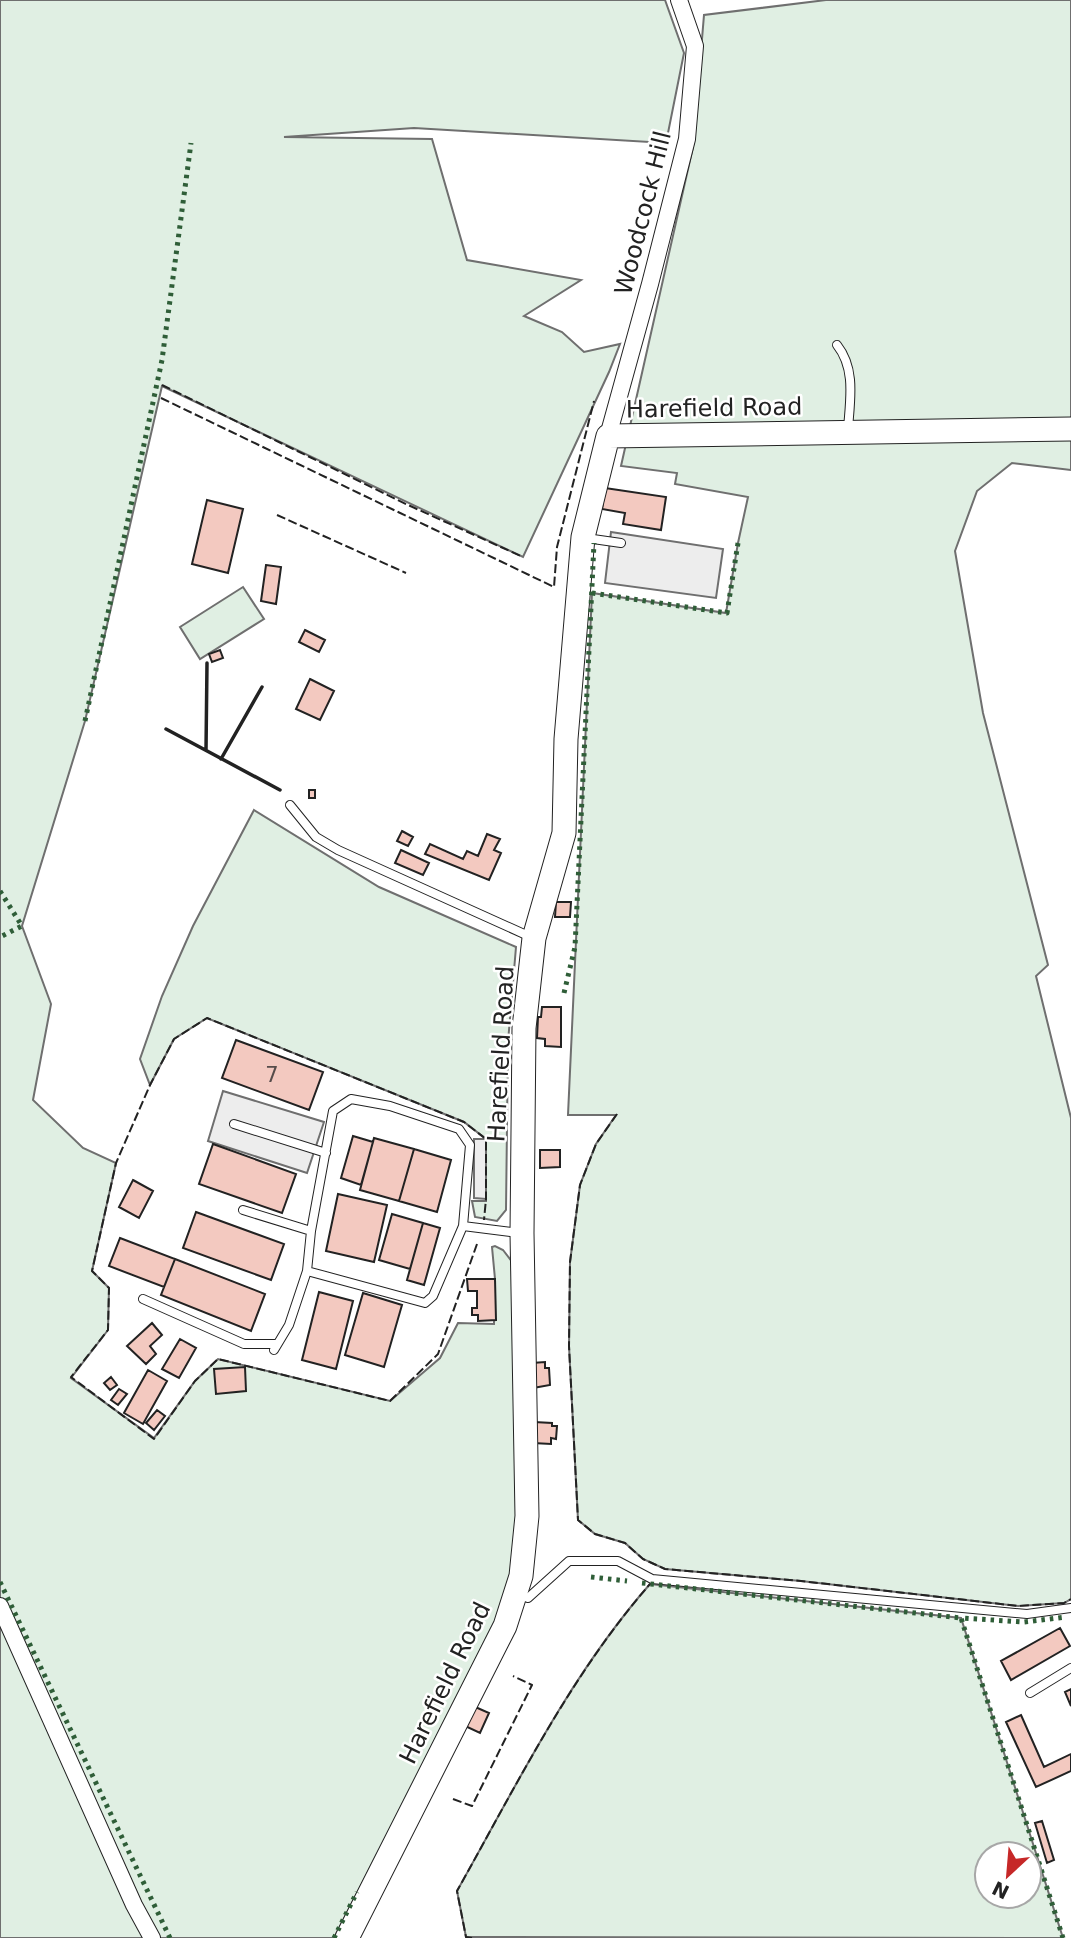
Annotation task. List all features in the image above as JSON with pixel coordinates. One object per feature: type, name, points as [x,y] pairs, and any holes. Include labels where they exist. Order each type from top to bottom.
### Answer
[{"type":"street","name":"Woodcock Hill","points":[[608,436],[687,139],[695,46],[679,0]]},
{"type":"street","name":"Harefield Road","points":[[347,1938],[505,1626],[521,1576],[527,1516],[522,1233],[524,1028],[534,938],[564,833],[566,739],[583,537],[608,436],[1071,429]]},
{"type":"street","points":[[0,1606],[134,1905],[152,1938]]},
{"type":"lane","points":[[837,345],[849,365],[848,432]]},
{"type":"lane","points":[[583,537],[621,544]]},
{"type":"lane","points":[[290,806],[316,837],[338,850],[534,938]]},
{"type":"lane","points":[[143,1299],[244,1344],[275,1347],[289,1325],[307,1270],[311,1231],[332,1111],[351,1099],[390,1106],[459,1129],[470,1144],[463,1226],[433,1296],[425,1303],[307,1270]]},
{"type":"lane","points":[[234,1124],[326,1153]]},
{"type":"lane","points":[[243,1210],[311,1231]]},
{"type":"lane","points":[[463,1226],[522,1233]]},
{"type":"lane","points":[[515,1594],[528,1598],[569,1561],[607,1560],[618,1561],[652,1579],[1027,1614],[1071,1608]]},
{"type":"lane","points":[[1030,1693],[1071,1668]]},
{"type":"green space","points":[[0,0],[665,0],[684,53],[666,143],[414,128],[284,137],[432,139],[467,260],[581,280],[524,316],[562,332],[584,352],[620,344],[523,557],[162,386],[85,721],[22,926],[51,1004],[33,1100],[83,1148],[116,1163],[92,1271],[109,1288],[108,1330],[71,1378],[154,1438],[195,1381],[218,1359],[390,1401],[440,1358],[458,1323],[494,1324],[495,1279],[492,1247],[503,1250],[513,1263],[517,1531],[512,1577],[501,1615],[334,1938],[0,1938]]},
{"type":"green space","points":[[826,0],[1071,0],[1071,470],[1012,463],[977,491],[955,551],[983,713],[1048,965],[1036,976],[1071,1118],[1071,1599],[1064,1603],[1018,1606],[801,1581],[665,1569],[643,1559],[625,1543],[595,1534],[578,1520],[569,1346],[570,1262],[580,1185],[596,1144],[616,1115],[568,1115],[592,593],[726,613],[748,497],[675,484],[677,473],[621,466],[693,147],[704,15]]},
{"type":"green space","points":[[243,587],[264,619],[200,659],[180,627]]},
{"type":"green space","points":[[254,810],[379,887],[516,947],[508,1042],[506,1210],[497,1221],[475,1217],[472,1201],[486,1201],[486,1139],[464,1122],[207,1018],[174,1039],[150,1085],[140,1059],[162,996],[193,926]]},
{"type":"green space","points":[[650,1584],[961,1618],[1032,1840],[973,1840],[973,1910],[1043,1910],[1043,1875],[1063,1938],[466,1937],[457,1891],[546,1732],[594,1656]]},
{"type":"shaded area","points":[[611,532],[723,549],[716,598],[605,583]]},
{"type":"shaded area","points":[[223,1091],[324,1122],[307,1173],[208,1141]]},
{"type":"shaded area","points":[[474,1139],[486,1139],[486,1199],[474,1198]]},
{"type":"building","points":[[605,488],[666,497],[661,530],[623,524],[625,513],[602,509]]},
{"type":"building","points":[[207,500],[243,509],[228,573],[192,564]]},
{"type":"building","points":[[266,565],[281,567],[276,604],[261,601]]},
{"type":"building","points":[[305,630],[325,640],[319,652],[299,642]]},
{"type":"building","points":[[220,650],[223,658],[212,662],[209,654]]},
{"type":"building","points":[[310,679],[334,691],[320,720],[296,709]]},
{"type":"building","points":[[309,790],[315,790],[315,798],[309,798]]},
{"type":"building","points":[[402,831],[413,837],[408,846],[397,841]]},
{"type":"building","points":[[487,834],[500,839],[494,850],[501,853],[489,880],[425,854],[430,844],[463,859],[467,851],[478,856]]},
{"type":"building","points":[[401,850],[429,863],[423,875],[395,863]]},
{"type":"building","points":[[556,902],[571,902],[570,917],[555,917]]},
{"type":"building","points":[[542,1007],[561,1007],[561,1047],[545,1046],[545,1039],[537,1038],[538,1017],[541,1017]]},
{"type":"building","points":[[236,1040],[323,1072],[309,1110],[222,1078]]},
{"type":"building","points":[[353,1136],[373,1142],[361,1185],[341,1178]]},
{"type":"building","points":[[374,1138],[414,1149],[399,1201],[360,1190]]},
{"type":"building","points":[[213,1144],[296,1174],[282,1213],[199,1184]]},
{"type":"building","points":[[414,1149],[451,1160],[437,1212],[399,1201]]},
{"type":"building","points":[[540,1150],[560,1150],[560,1167],[540,1168]]},
{"type":"building","points":[[133,1180],[153,1191],[139,1218],[119,1207]]},
{"type":"building","points":[[338,1194],[387,1205],[374,1262],[326,1251]]},
{"type":"building","points":[[196,1212],[284,1244],[271,1280],[183,1248]]},
{"type":"building","points":[[392,1214],[423,1223],[410,1269],[379,1260]]},
{"type":"building","points":[[423,1223],[440,1228],[424,1285],[407,1280]]},
{"type":"building","points":[[120,1238],[175,1259],[164,1287],[109,1266]]},
{"type":"building","points":[[175,1259],[265,1294],[251,1331],[161,1295]]},
{"type":"building","points":[[467,1279],[495,1279],[496,1320],[478,1321],[478,1315],[472,1315],[472,1308],[477,1308],[477,1291],[468,1291]]},
{"type":"building","points":[[319,1292],[353,1301],[336,1369],[302,1360]]},
{"type":"building","points":[[363,1293],[402,1305],[384,1367],[345,1355]]},
{"type":"building","points":[[152,1323],[162,1335],[150,1346],[156,1354],[146,1364],[127,1346]]},
{"type":"building","points":[[180,1339],[196,1348],[179,1378],[162,1369]]},
{"type":"building","points":[[545,1362],[545,1368],[549,1368],[550,1385],[533,1388],[532,1363]]},
{"type":"building","points":[[245,1367],[246,1391],[216,1394],[214,1369]]},
{"type":"building","points":[[148,1370],[167,1381],[143,1424],[124,1413]]},
{"type":"building","points":[[111,1377],[117,1385],[110,1390],[104,1383]]},
{"type":"building","points":[[119,1389],[127,1394],[118,1405],[111,1400]]},
{"type":"building","points":[[157,1410],[165,1416],[154,1430],[146,1423]]},
{"type":"building","points":[[534,1422],[557,1426],[556,1439],[551,1438],[551,1444],[533,1443]]},
{"type":"building","points":[[1060,1628],[1070,1646],[1011,1680],[1001,1661]]},
{"type":"building","points":[[1071,1689],[1071,1706],[1065,1692]]},
{"type":"building","points":[[473,1706],[489,1713],[480,1733],[463,1725]]},
{"type":"building","points":[[1021,1715],[1044,1767],[1071,1754],[1071,1771],[1036,1787],[1006,1722]]},
{"type":"building","points":[[1042,1821],[1054,1860],[1047,1863],[1043,1840],[1040,1840],[1035,1823]]},
{"type":"hedge","points":[[85,721],[162,360],[191,143]]},
{"type":"hedge","points":[[564,993],[575,947],[594,543]]},
{"type":"hedge","points":[[592,593],[727,613],[738,543]]},
{"type":"hedge","points":[[0,891],[22,926],[0,937]]},
{"type":"hedge","points":[[591,1577],[627,1581]]},
{"type":"hedge","points":[[0,1582],[170,1938]]},
{"type":"hedge","points":[[642,1583],[961,1618]]},
{"type":"hedge","points":[[1063,1938],[961,1618],[1024,1622],[1066,1617]]},
{"type":"hedge","points":[[334,1938],[357,1892]]},
{"type":"fence","points":[[162,385],[408,505],[523,557]]},
{"type":"fence","points":[[161,398],[554,587],[557,547],[594,401]]},
{"type":"fence","points":[[277,515],[406,573]]},
{"type":"fence","points":[[477,1244],[438,1354],[390,1401],[218,1359],[195,1381],[154,1439],[71,1377],[108,1330],[109,1288],[92,1271],[116,1163],[150,1085],[174,1039],[207,1018],[464,1122],[486,1139],[484,1220]]},
{"type":"fence","points":[[617,1114],[596,1144],[580,1185],[570,1262],[569,1346],[578,1520],[595,1534],[625,1543],[643,1559],[665,1569],[801,1581],[1018,1606],[1064,1603],[1071,1599]]},
{"type":"fence","points":[[472,1938],[466,1937],[457,1891],[569,1694],[621,1619],[650,1584]]},
{"type":"fence","points":[[453,1799],[472,1806],[532,1685],[513,1676]]},
{"type":"wall","points":[[206,750],[207,663]]},
{"type":"wall","points":[[221,759],[262,687]]},
{"type":"wall","points":[[166,729],[280,790]]}]
